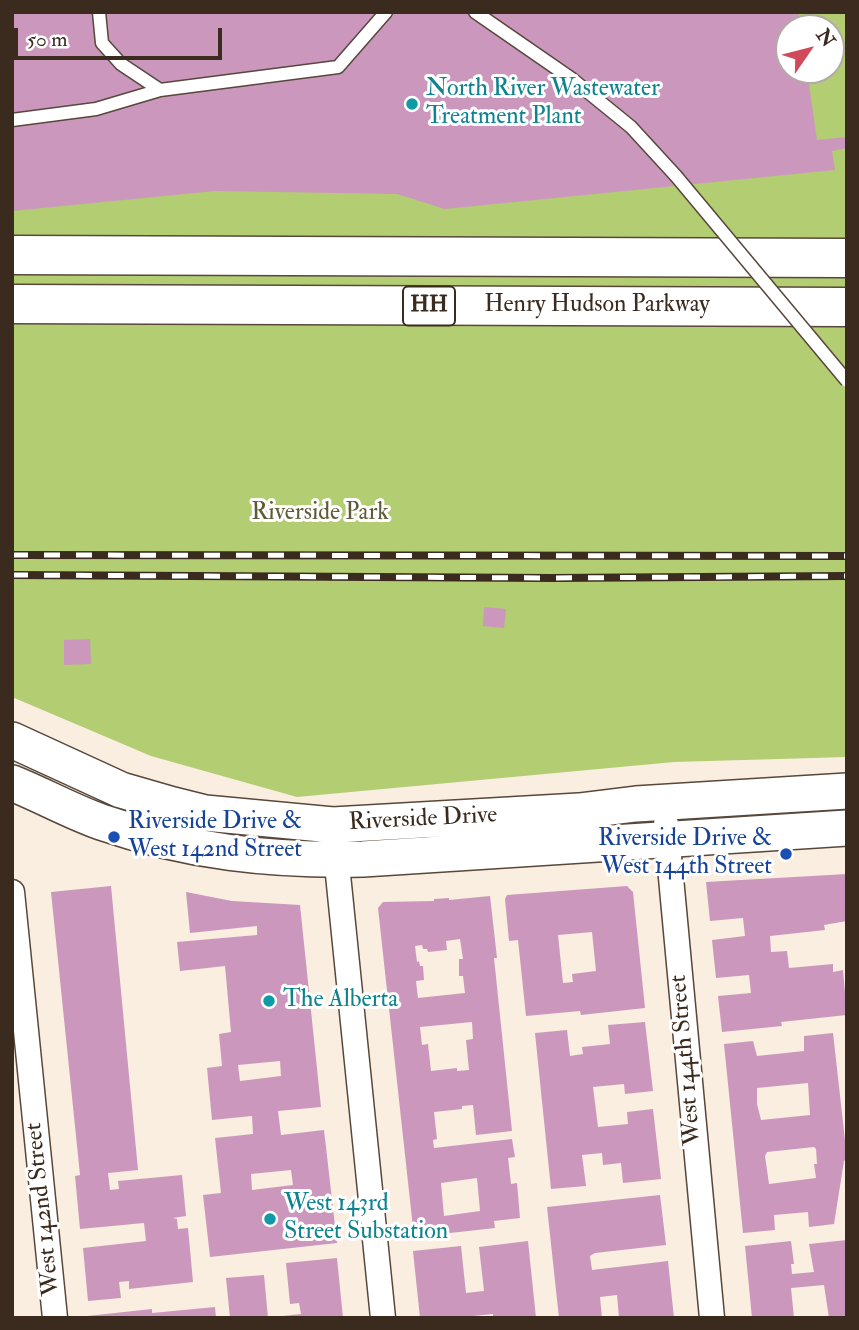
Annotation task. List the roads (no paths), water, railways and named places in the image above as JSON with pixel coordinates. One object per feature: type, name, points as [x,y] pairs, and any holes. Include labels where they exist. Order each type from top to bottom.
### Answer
[{"type":"highway","name":"Henry Hudson Parkway","points":[[12,255],[847,258]]},
{"type":"highway","name":"Henry Hudson Parkway","points":[[12,304],[847,307]]},
{"type":"main road","name":"Riverside Drive","points":[[19,743],[121,790],[173,806],[205,813],[333,825],[579,811],[664,802],[847,791]]},
{"type":"main road","name":"Riverside Drive","points":[[13,787],[99,821],[196,848],[239,855],[336,859],[847,828]]},
{"type":"street","points":[[13,787],[19,743]]},
{"type":"street","name":"West 144th Street","points":[[664,802],[712,1318]]},
{"type":"street","points":[[333,825],[383,1318]]},
{"type":"street","name":"West 142nd Street","points":[[12,892],[55,1318]]},
{"type":"lane","points":[[99,12],[102,43],[121,64],[160,90]]},
{"type":"lane","points":[[12,120],[96,109],[160,90],[338,67],[386,12]]},
{"type":"lane","points":[[475,12],[572,79],[631,127],[676,176],[847,381]]},
{"type":"railway","points":[[12,555],[847,556]]},
{"type":"railway","points":[[12,575],[552,578],[847,576]]},
{"type":"place","name":"North River Wastewater Treatment Plant","points":[[412,104]]},
{"type":"place","name":"Riverside Drive & West 142nd Street","points":[[114,837]]},
{"type":"place","name":"Riverside Drive & West 144th Street","points":[[786,854]]},
{"type":"place","name":"The Alberta","points":[[269,1001]]},
{"type":"place","name":"West 143rd Street Substation","points":[[270,1219]]},
{"type":"park label","name":"Riverside Park","points":[[320,514]]}]
